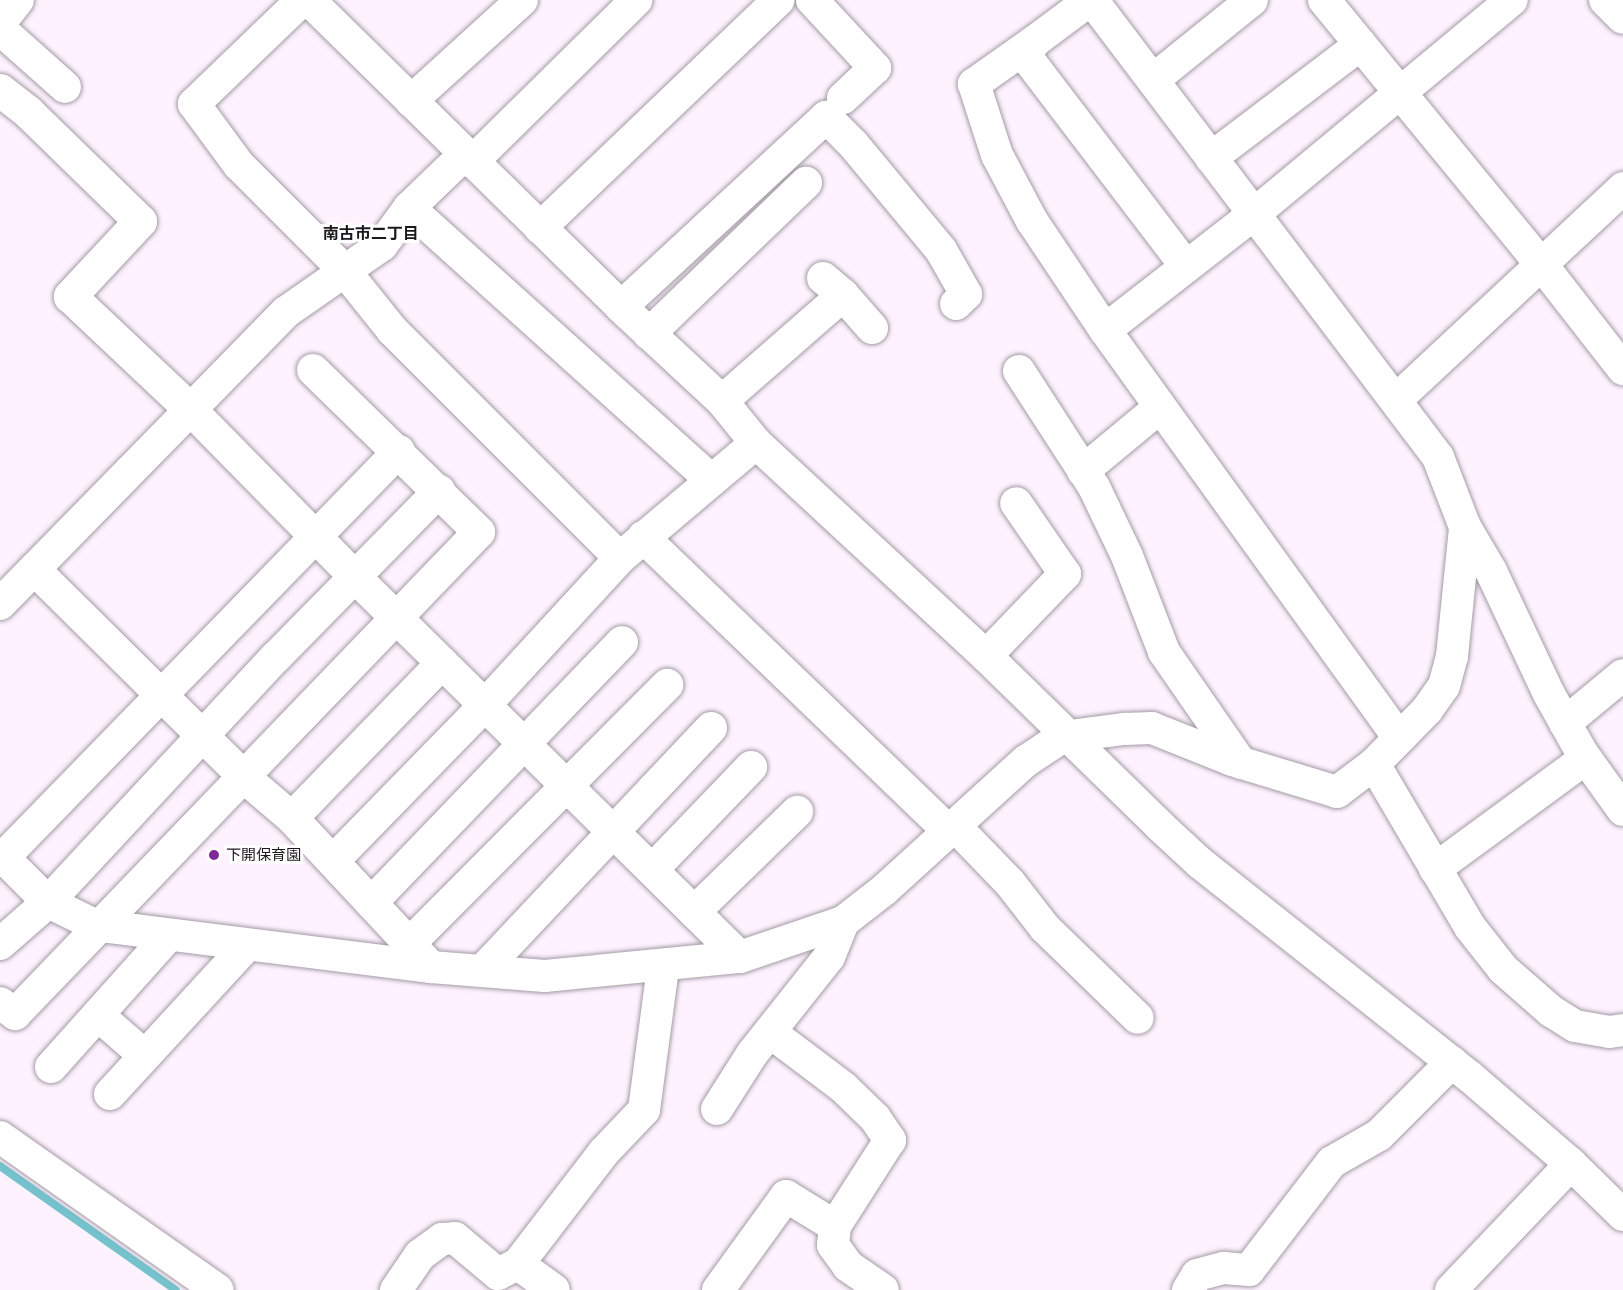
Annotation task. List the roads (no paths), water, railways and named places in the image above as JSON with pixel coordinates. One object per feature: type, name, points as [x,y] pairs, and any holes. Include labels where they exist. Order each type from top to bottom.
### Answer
[{"type":"street","points":[[0,23],[18,0]]},
{"type":"street","points":[[302,0],[194,104],[239,165],[344,270],[392,330],[631,548],[952,829],[1010,883],[1045,928],[1138,1018]]},
{"type":"street","points":[[309,0],[621,307],[722,401],[756,443],[986,656],[1200,863],[1452,1062],[1571,1164],[1623,1215]]},
{"type":"street","points":[[411,101],[522,0]]},
{"type":"street","points":[[0,604],[286,312],[382,245],[409,208],[468,158],[636,0]]},
{"type":"street","points":[[540,228],[780,0]]},
{"type":"street","points":[[812,0],[875,68],[843,98]]},
{"type":"street","points":[[1400,738],[1105,330],[1032,221],[997,155],[974,84],[1091,0],[1438,457],[1465,527],[1491,571],[1549,694],[1586,758],[1623,810]]},
{"type":"street","points":[[1153,80],[1252,0]]},
{"type":"street","points":[[1324,0],[1542,265],[1623,369]]},
{"type":"street","points":[[1105,330],[1254,214],[1399,91],[1512,0]]},
{"type":"street","points":[[1605,0],[1623,18]]},
{"type":"street","points":[[0,29],[65,87]]},
{"type":"street","points":[[1035,40],[1025,55],[1186,266]]},
{"type":"street","points":[[1211,158],[1361,44]]},
{"type":"street","points":[[0,90],[29,113],[140,221],[70,296],[190,409],[354,576],[740,957]]},
{"type":"street","points":[[621,307],[826,117],[853,144],[941,250],[966,294],[956,304]]},
{"type":"street","points":[[649,334],[806,183]]},
{"type":"street","points":[[1396,400],[1623,188]]},
{"type":"street","points":[[409,208],[711,480]]},
{"type":"street","points":[[722,401],[833,287],[872,328]]},
{"type":"street","points":[[0,1003],[15,1014],[245,778],[479,532],[399,451],[313,370]]},
{"type":"street","points":[[1019,371],[1083,471],[1127,556],[1164,652],[1241,763]]},
{"type":"street","points":[[1083,471],[1160,407]]},
{"type":"street","points":[[333,861],[485,705],[631,548],[756,443]]},
{"type":"street","points":[[399,451],[317,538],[1,858],[48,902],[93,924],[102,926],[430,967],[545,976],[663,967],[740,957],[843,922],[884,891],[1026,761],[1062,737],[1152,728],[1241,763],[1337,792],[1374,764],[1427,711],[1444,686],[1452,657],[1465,527]]},
{"type":"street","points":[[0,944],[48,902],[201,736],[439,491]]},
{"type":"street","points":[[986,656],[1065,574],[1016,503]]},
{"type":"street","points":[[34,569],[201,736],[292,818],[430,967]]},
{"type":"street","points":[[371,903],[622,642]]},
{"type":"street","points":[[292,818],[442,663]]},
{"type":"street","points":[[1565,723],[1623,675]]},
{"type":"street","points":[[409,944],[667,685]]},
{"type":"street","points":[[482,971],[711,728]]},
{"type":"street","points":[[1436,869],[1586,758]]},
{"type":"street","points":[[1374,764],[1470,927],[1503,969],[1551,1011],[1575,1026],[1609,1032],[1623,1030]]},
{"type":"street","points":[[652,870],[751,767]]},
{"type":"street","points":[[693,912],[797,812]]},
{"type":"street","points":[[717,1109],[770,1032],[829,957],[843,922]]},
{"type":"street","points":[[51,1067],[169,935]]},
{"type":"street","points":[[110,1094],[247,945]]},
{"type":"street","points":[[500,1276],[604,1152],[644,1110],[663,967]]},
{"type":"street","points":[[98,1015],[145,1056]]},
{"type":"street","points":[[770,1032],[844,1088],[875,1118],[890,1140],[835,1226],[833,1245],[848,1266],[883,1290]]},
{"type":"street","points":[[1188,1290],[1197,1275],[1224,1268],[1249,1270],[1332,1162],[1379,1135],[1452,1062]]},
{"type":"street","points":[[0,1137],[218,1290]]},
{"type":"street","points":[[1451,1290],[1571,1164]]},
{"type":"street","points":[[718,1290],[786,1196],[835,1226]]},
{"type":"street","points":[[396,1290],[420,1255],[442,1239],[455,1238],[500,1276],[554,1290]]},
{"type":"waterway","points":[[0,1166],[176,1290]]},
{"type":"place","name":"下開保育園","points":[[214,855]]},
{"type":"district","name":"南古市二丁目","points":[[371,234]]}]
